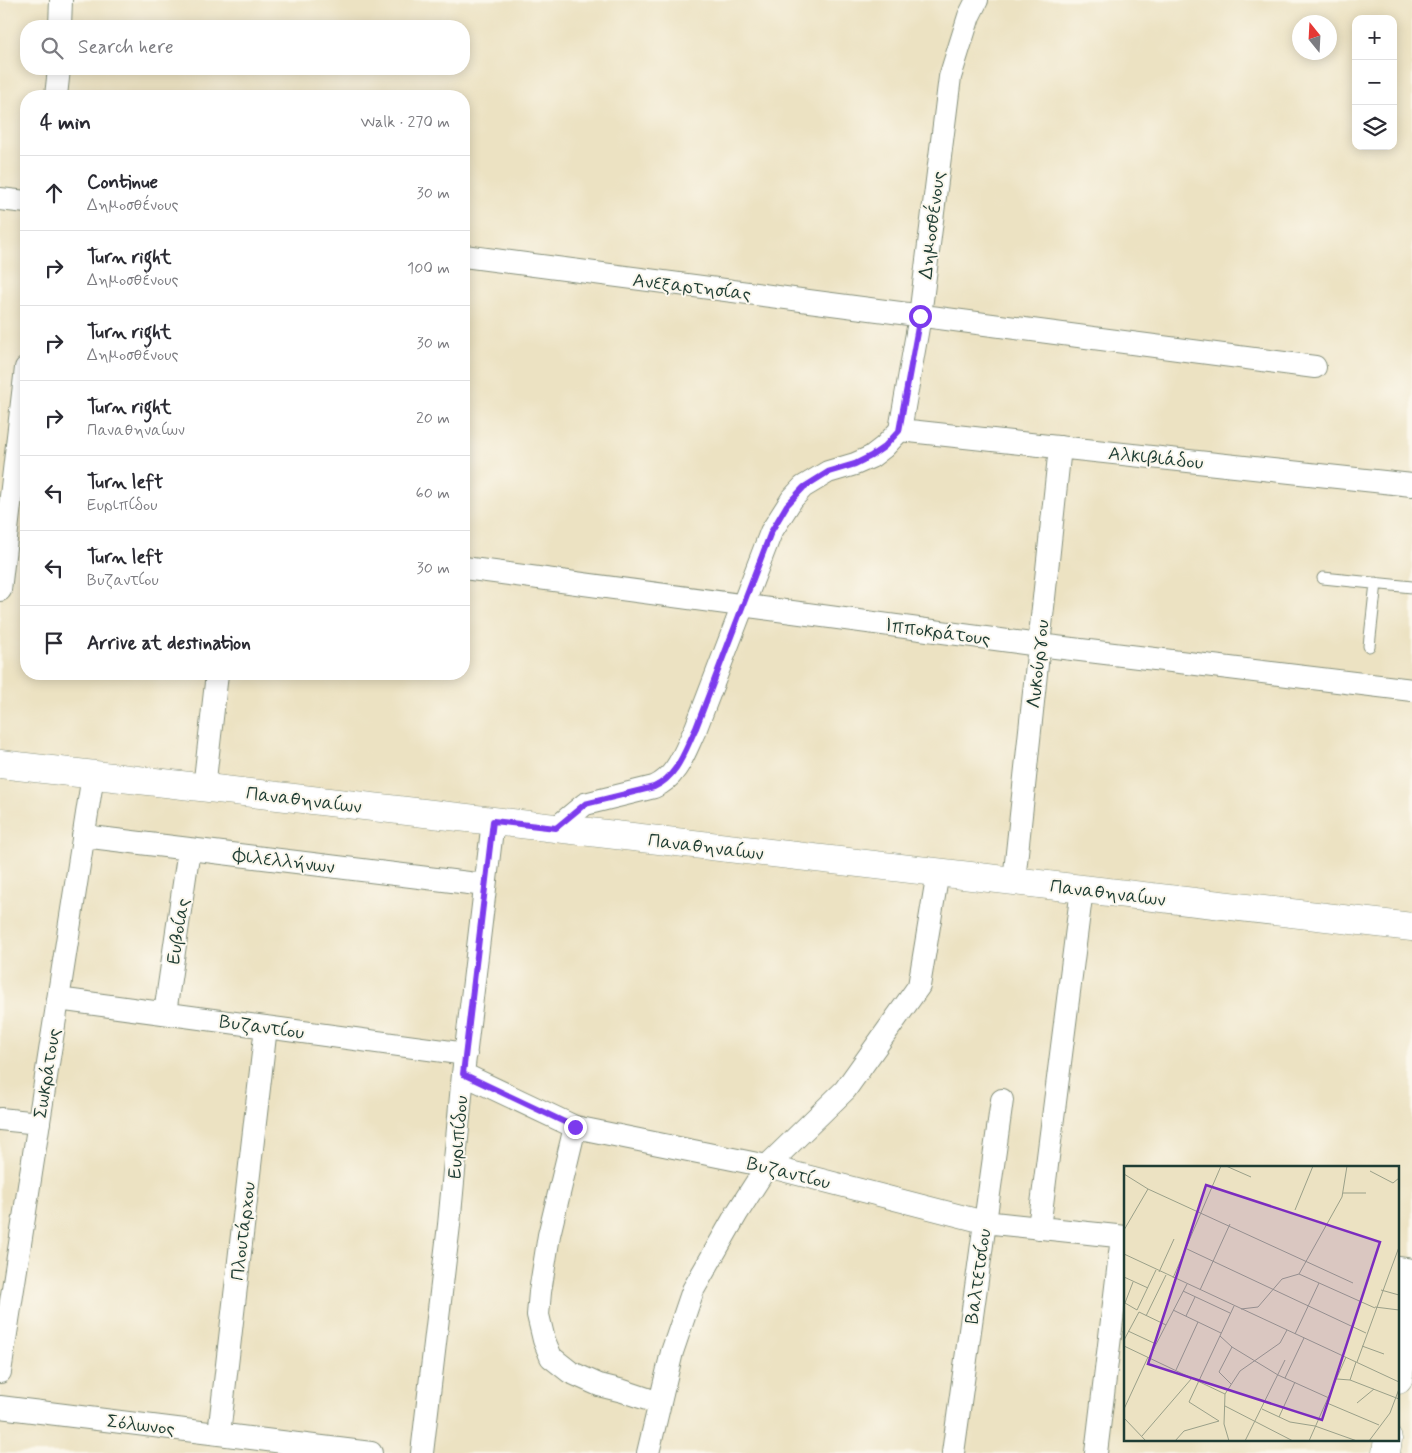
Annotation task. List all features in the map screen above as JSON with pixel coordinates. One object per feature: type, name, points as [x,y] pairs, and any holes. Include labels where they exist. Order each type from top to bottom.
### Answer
[{"type":"street","points":[[60,20],[61,0]]},
{"type":"street","name":"Δημοσθένους","points":[[900,430],[920,316],[950,77],[969,16],[977,0]]},
{"type":"street","points":[[57,90],[58,75]]},
{"type":"street","points":[[0,198],[20,201]]},
{"type":"street","name":"Ανεξαρτησίας","points":[[470,257],[1315,366]]},
{"type":"street","points":[[556,828],[585,804],[654,787],[673,773],[696,728],[771,532],[792,499],[804,487],[821,475],[855,464],[875,454],[893,439],[900,430]]},
{"type":"street","name":"Αλκιβιάδου","points":[[900,430],[1412,485]]},
{"type":"street","name":"Λυκούργου","points":[[1014,881],[1060,447]]},
{"type":"street","points":[[0,590],[17,518],[20,468]]},
{"type":"street","name":"Ιπποκράτους","points":[[470,569],[1039,645],[1412,690]]},
{"type":"street","points":[[204,788],[216,680]]},
{"type":"street","name":"Παναθηναίων","points":[[0,764],[1412,927]]},
{"type":"street","name":"Σωκράτους","points":[[0,1372],[7,1286],[39,1123],[93,774]]},
{"type":"street","name":"Ευριπίδου","points":[[422,1453],[449,1225],[464,1064],[493,821]]},
{"type":"street","name":"Φιλελλήνων","points":[[83,836],[485,885]]},
{"type":"street","name":"Ευβοίας","points":[[165,1013],[190,849]]},
{"type":"street","points":[[648,1453],[672,1352],[693,1290],[737,1213],[767,1166],[845,1090],[920,986],[938,872]]},
{"type":"street","points":[[1039,1228],[1082,889]]},
{"type":"street","name":"Βυζαντίου","points":[[58,999],[266,1027],[464,1064],[575,1127],[767,1166],[984,1222],[1124,1237]]},
{"type":"street","name":"Πλουτάρχου","points":[[219,1434],[266,1027]]},
{"type":"street","name":"Βαλτετσίου","points":[[953,1453],[1002,1100]]},
{"type":"street","points":[[0,1118],[39,1123]]},
{"type":"street","points":[[575,1127],[549,1235],[540,1292],[538,1315],[544,1340],[551,1357],[570,1372],[599,1386],[623,1391],[659,1403]]},
{"type":"street","points":[[1096,1453],[1124,1237]]},
{"type":"street","points":[[1400,1369],[1410,1316],[1412,1279]]},
{"type":"street","name":"Σόλωνος","points":[[0,1407],[363,1453]]},
{"type":"street","points":[[1386,1453],[1388,1440]]},
{"type":"lane","points":[[1323,578],[1412,587]]},
{"type":"lane","points":[[1368,646],[1376,583]]},
{"type":"route","points":[[575,1127],[463,1074],[493,821],[556,828],[585,804],[654,787],[673,773],[696,728],[771,532],[784,510],[799,491],[809,483],[821,475],[855,464],[871,456],[893,439],[900,430],[920,316]]}]
